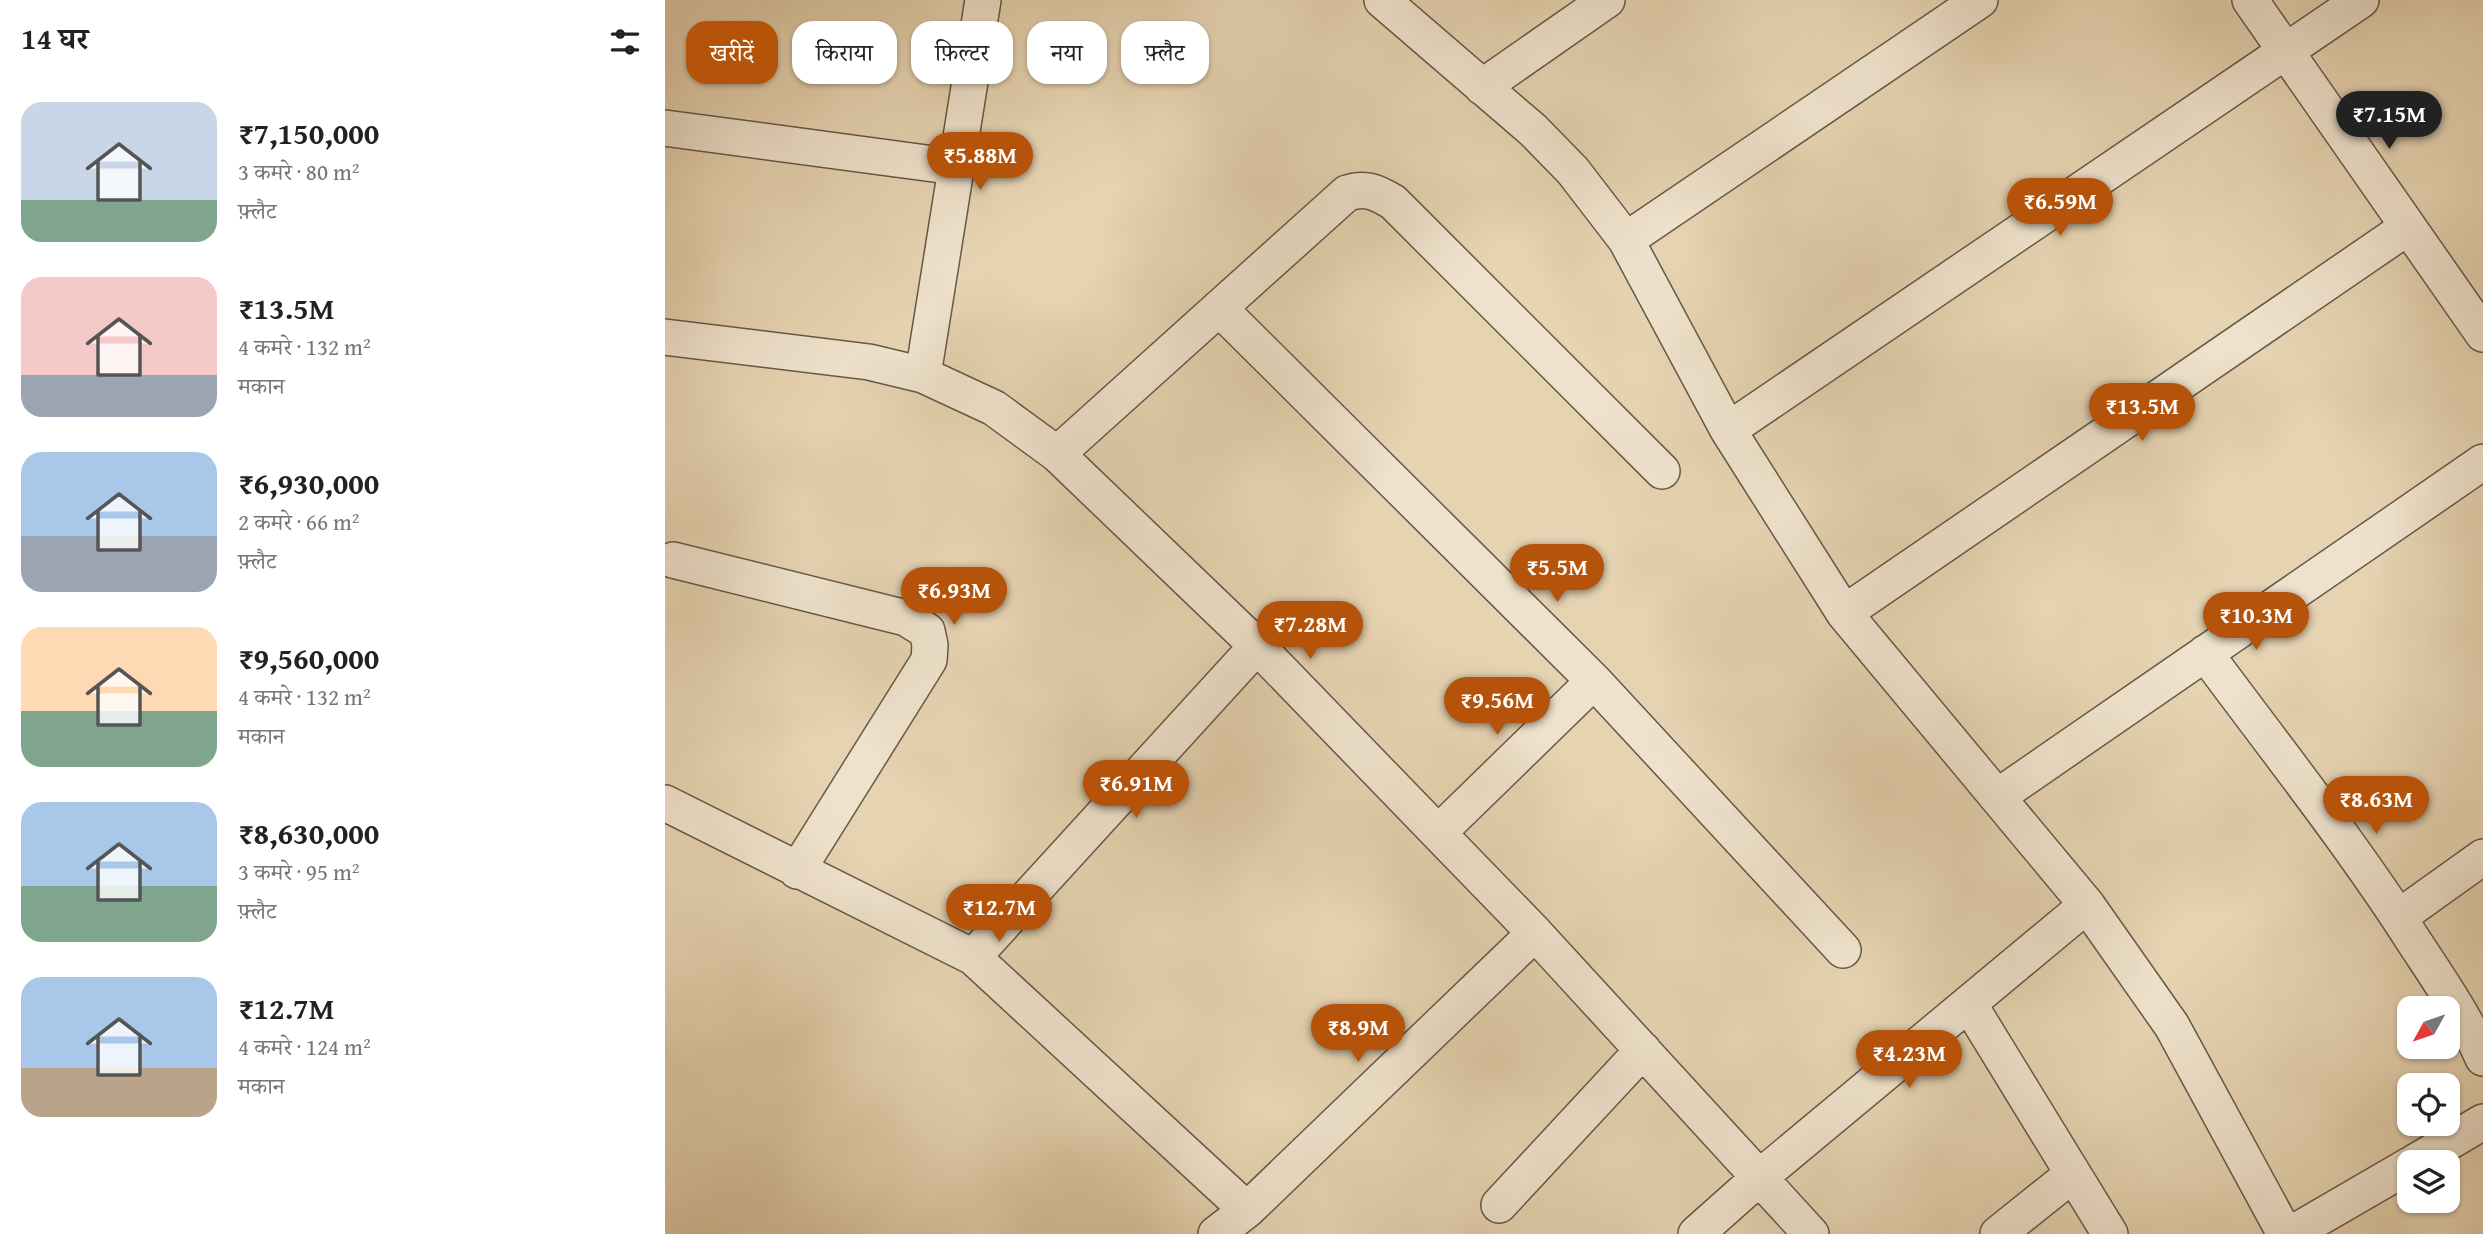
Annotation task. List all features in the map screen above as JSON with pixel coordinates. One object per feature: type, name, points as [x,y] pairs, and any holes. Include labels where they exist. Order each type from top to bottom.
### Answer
[{"type":"street","points":[[923,375],[983,0]]},
{"type":"street","points":[[1382,0],[1534,130],[1573,171],[1626,240],[1728,430],[1844,613],[2087,905],[2172,1026],[2285,1234]]},
{"type":"street","points":[[1482,87],[1607,0]]},
{"type":"street","points":[[1626,240],[1980,0]]},
{"type":"street","points":[[2249,0],[2483,334]]},
{"type":"street","points":[[1728,430],[2361,0]]},
{"type":"street","points":[[665,128],[956,167]]},
{"type":"street","points":[[1057,454],[1347,192],[1362,188],[1393,202],[1662,471]]},
{"type":"street","points":[[1844,613],[2408,227]]},
{"type":"street","points":[[1219,308],[1594,681],[1843,950]]},
{"type":"street","points":[[665,337],[869,362],[923,375],[994,408],[1057,454],[1257,646],[1535,933],[1811,1234]]},
{"type":"street","points":[[1997,797],[2483,462]]},
{"type":"street","points":[[673,560],[906,618],[927,631],[929,660],[797,871]]},
{"type":"street","points":[[973,957],[1257,646]]},
{"type":"street","points":[[2205,653],[2399,917],[2469,1026],[2483,1058]]},
{"type":"street","points":[[1438,833],[1594,681]]},
{"type":"street","points":[[665,803],[973,957],[1247,1210]]},
{"type":"street","points":[[2399,917],[2483,857]]},
{"type":"street","points":[[1696,1234],[1760,1177],[2087,905]]},
{"type":"street","points":[[1216,1234],[1247,1210],[1535,933]]},
{"type":"street","points":[[1969,1004],[2110,1234]]},
{"type":"street","points":[[1499,1205],[1643,1050]]},
{"type":"street","points":[[2435,1150],[2483,1122]]},
{"type":"street","points":[[2291,1234],[2397,1173]]},
{"type":"street","points":[[1998,1234],[2073,1174]]}]
